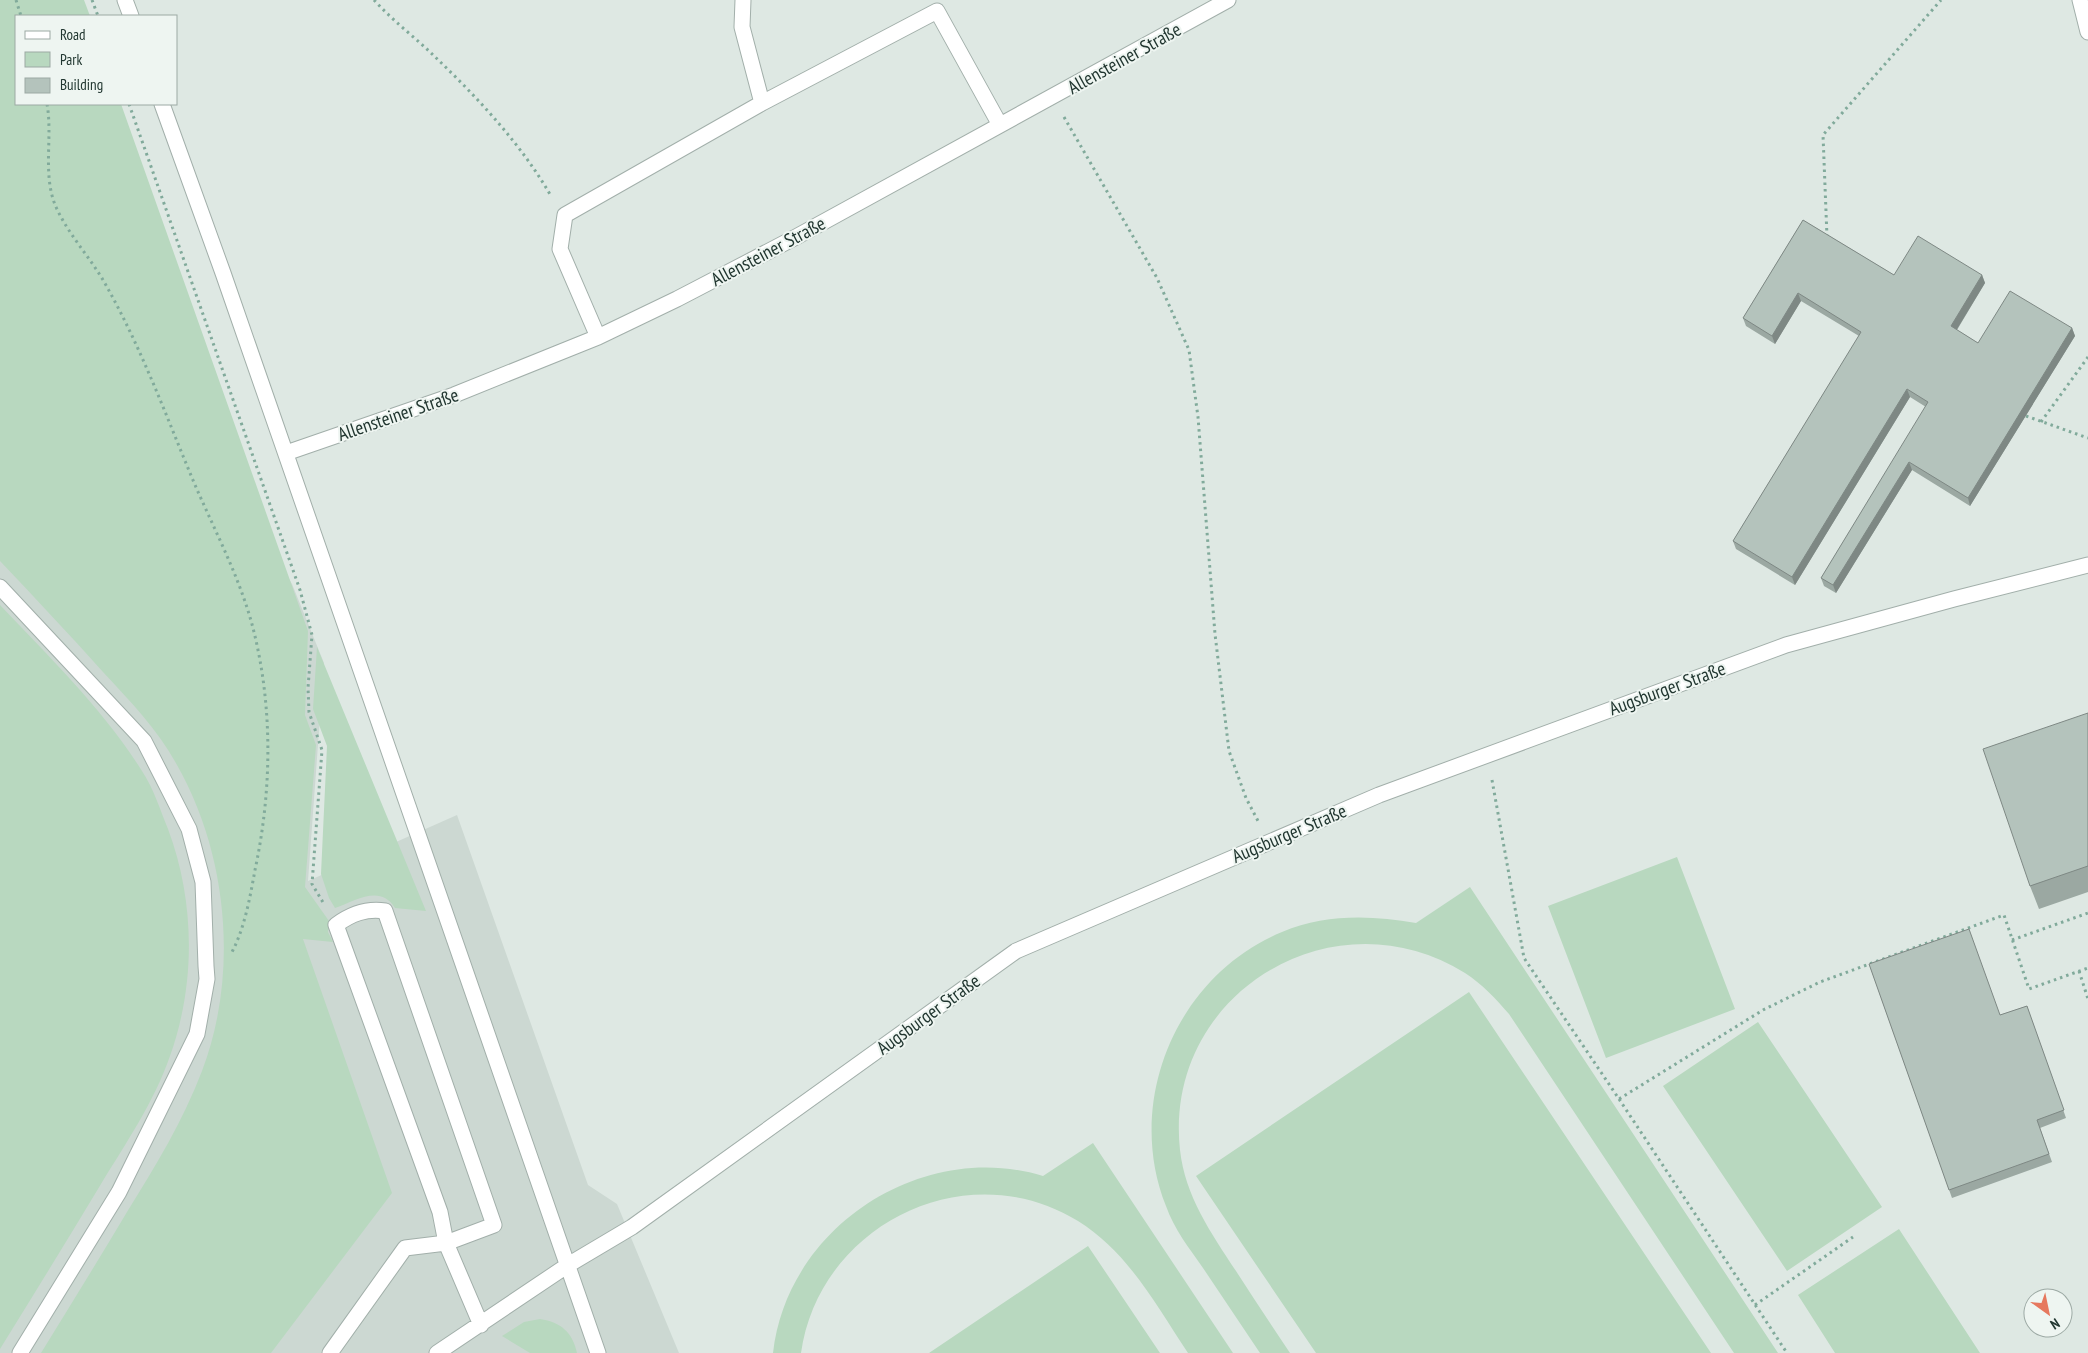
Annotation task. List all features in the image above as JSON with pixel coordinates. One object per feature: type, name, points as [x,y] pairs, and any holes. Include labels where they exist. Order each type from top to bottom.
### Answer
[{"type":"lane","points":[[125,0],[131,15]]},
{"type":"lane","points":[[743,0],[742,27],[762,103]]},
{"type":"lane","name":"Allensteiner Straße","points":[[286,453],[454,395],[598,336],[677,299],[796,237],[1228,0]]},
{"type":"lane","points":[[2080,0],[2088,32]]},
{"type":"lane","points":[[598,336],[560,249],[565,215],[933,5],[1000,125]]},
{"type":"lane","points":[[162,105],[286,453],[598,1353]]},
{"type":"lane","name":"Augsburger Straße","points":[[438,1353],[568,1265],[632,1227],[1016,951],[1379,795],[1786,645],[2088,565]]},
{"type":"lane","points":[[0,588],[144,741],[189,829],[203,882],[206,966],[206,979],[197,1034],[119,1192],[20,1353]]},
{"type":"lane","points":[[330,1353],[406,1248],[446,1244],[494,1225],[385,911],[371,909],[348,917],[336,925],[440,1212],[446,1244],[481,1325]]},
{"type":"path","points":[[16,0],[21,15]]},
{"type":"path","points":[[92,0],[98,15]]},
{"type":"path","points":[[374,0],[432,54],[497,122],[540,177],[565,215]]},
{"type":"path","points":[[1827,241],[1823,135],[1941,0]]},
{"type":"path","points":[[1054,96],[1068,125],[1157,278],[1190,350],[1198,417],[1215,624],[1229,751],[1246,798],[1270,841]]},
{"type":"path","points":[[47,105],[49,173],[55,205],[106,285],[141,353],[232,568],[252,626],[265,686],[268,739],[266,794],[259,852],[252,888],[239,940],[228,959],[206,966]]},
{"type":"path","points":[[129,105],[300,590],[312,635],[308,688],[310,712],[322,750],[312,884],[336,925]]},
{"type":"path","points":[[2041,422],[2088,357]]},
{"type":"path","points":[[2026,416],[2088,438]]},
{"type":"path","points":[[1488,754],[1524,958],[1619,1098],[1786,1353]]},
{"type":"path","points":[[2012,940],[2088,913]]},
{"type":"path","points":[[1619,1098],[1763,1010],[1820,982],[2004,915],[2029,989],[2088,968]]},
{"type":"path","points":[[2079,972],[2088,1000]]},
{"type":"path","points":[[1755,1305],[1853,1237]]},
{"type":"shaded area","points":[[0,0],[15,15],[15,105],[292,584],[324,663],[308,881],[457,815],[588,1185],[617,1204],[679,1353],[0,1353]]},
{"type":"green space","points":[[0,0],[84,0],[90,15],[15,15],[15,105],[121,105],[308,631],[305,715],[316,745],[305,887],[329,921],[328,932],[333,942],[303,939],[392,1193],[271,1353],[41,1353],[168,1143],[202,1071],[214,1034],[221,995],[224,955],[222,915],[217,876],[208,837],[194,800],[169,752],[133,705],[0,561]]},
{"type":"green space","points":[[0,605],[57,664],[93,705],[127,748],[146,778],[168,829],[177,856],[187,913],[189,942],[188,971],[178,1028],[170,1056],[156,1090],[130,1138],[0,1349]]},
{"type":"green space","points":[[317,647],[426,911],[395,908],[389,901],[375,896],[367,896],[335,908],[329,898],[321,874],[327,746],[313,709]]},
{"type":"green space","points":[[1677,857],[1735,1009],[1606,1058],[1548,906]]},
{"type":"green space","points":[[1470,887],[1778,1353],[1734,1353],[1509,1014],[1488,992],[1465,973],[1414,951],[1362,944],[1312,952],[1267,972],[1228,1004],[1199,1045],[1182,1094],[1180,1150],[1187,1183],[1193,1198],[1217,1243],[1290,1353],[1260,1353],[1182,1238],[1166,1206],[1155,1166],[1152,1125],[1157,1084],[1169,1046],[1188,1010],[1214,978],[1245,952],[1282,932],[1298,926],[1331,919],[1348,918],[1382,918],[1416,923]]},
{"type":"green space","points":[[1469,992],[1711,1353],[1316,1353],[1196,1176]]},
{"type":"green space","points":[[1758,1022],[1882,1207],[1787,1271],[1663,1086]]},
{"type":"green space","points":[[1093,1143],[1233,1353],[1188,1353],[1152,1298],[1126,1264],[1112,1248],[1078,1221],[1035,1202],[990,1195],[946,1199],[904,1213],[867,1237],[836,1269],[813,1308],[801,1353],[773,1353],[784,1308],[804,1267],[833,1232],[868,1203],[908,1183],[952,1170],[997,1168],[1043,1176]]},
{"type":"green space","points":[[1899,1229],[1980,1353],[1835,1353],[1798,1295]]},
{"type":"green space","points":[[1088,1246],[1160,1353],[929,1353]]},
{"type":"green space","points":[[540,1319],[554,1323],[565,1330],[569,1334],[577,1353],[530,1353],[502,1336],[524,1322]]},
{"type":"building","points":[[1803,220],[1894,275],[1918,236],[1982,275],[1951,326],[1978,343],[2010,291],[2072,328],[1968,498],[1909,462],[1833,585],[1821,578],[1928,402],[1907,389],[1792,577],[1733,541],[1861,332],[1798,293],[1772,336],[1743,318]]},
{"type":"building","points":[[2088,713],[2088,866],[2030,886],[1983,749]]},
{"type":"building","points":[[1969,929],[2000,1015],[2027,1006],[2064,1110],[2037,1120],[2049,1154],[1949,1190],[1869,964]]}]
